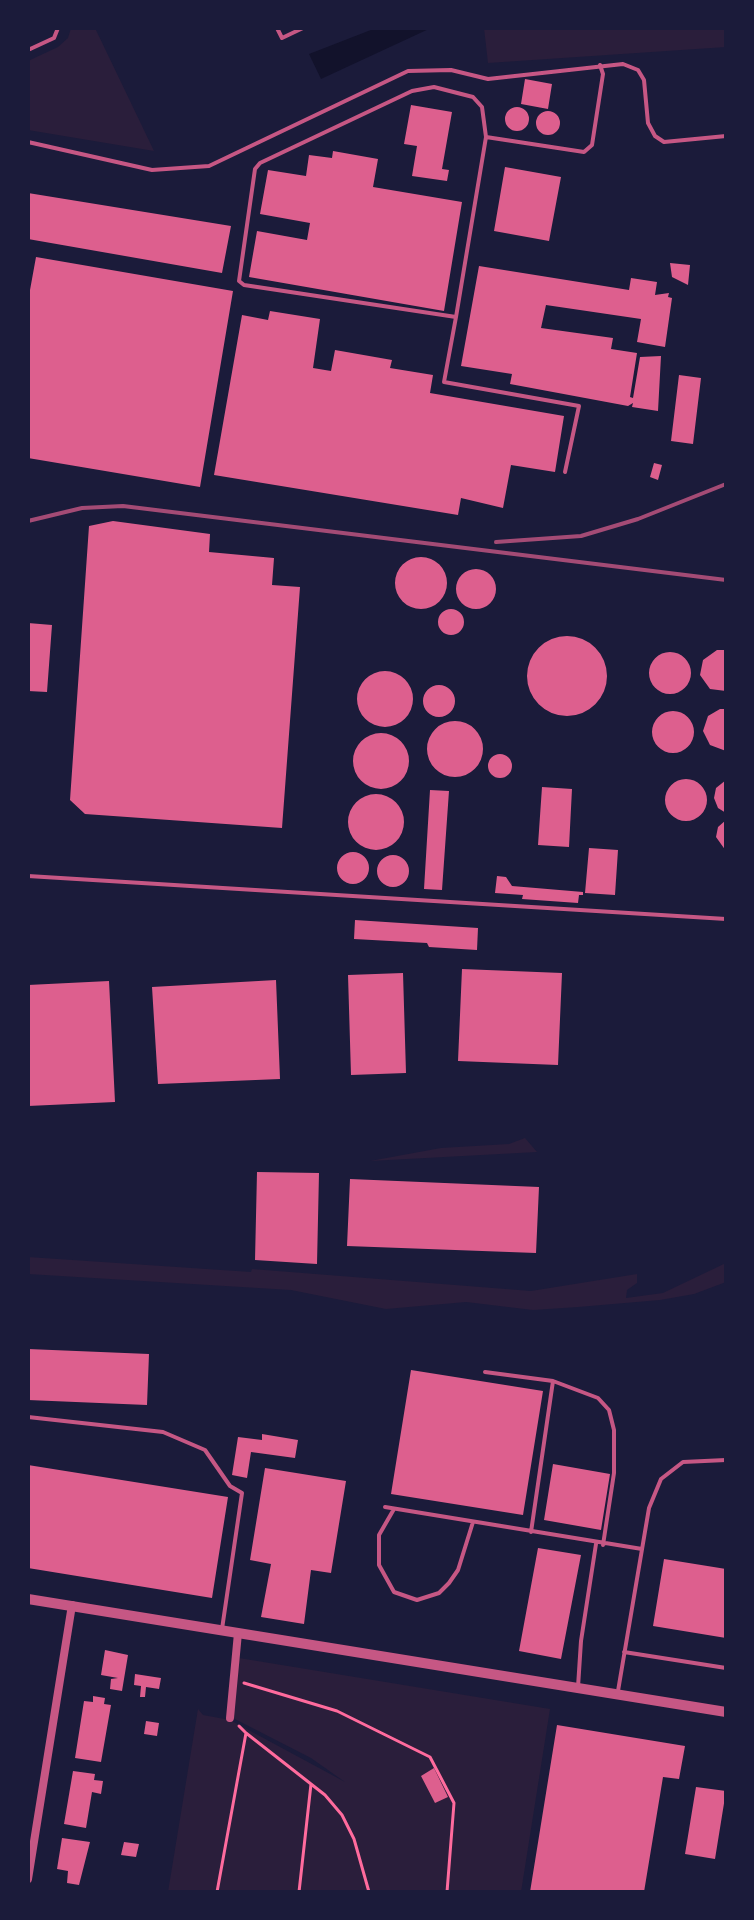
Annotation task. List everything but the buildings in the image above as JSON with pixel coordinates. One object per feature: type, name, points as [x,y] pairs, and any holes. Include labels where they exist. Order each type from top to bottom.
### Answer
[{"type":"street","points":[[28,1599],[726,1712]]},
{"type":"street","points":[[28,1879],[72,1605]]},
{"type":"street","points":[[230,1718],[238,1633]]},
{"type":"lane","points":[[28,50],[54,38],[58,28]]},
{"type":"lane","points":[[277,28],[282,38],[303,28]]},
{"type":"lane","points":[[28,142],[152,170],[209,166],[408,71],[451,70],[488,79],[623,64],[638,70],[644,80],[648,123],[664,142],[726,136]]},
{"type":"lane","points":[[486,137],[584,152],[592,145],[603,74],[600,65]]},
{"type":"lane","points":[[456,317],[244,285],[239,281],[254,176],[260,163],[412,91],[434,87],[473,97],[482,107],[486,137],[456,317],[444,382],[579,406],[565,472]]},
{"type":"lane","points":[[28,876],[337,898],[726,919]]},
{"type":"lane","points":[[485,1372],[553,1381],[598,1398],[609,1410],[614,1430],[614,1473],[603,1545]]},
{"type":"lane","points":[[531,1532],[553,1381]]},
{"type":"lane","points":[[28,1417],[163,1432],[205,1450],[230,1486],[242,1493],[222,1630]]},
{"type":"lane","points":[[618,1694],[649,1508],[661,1479],[683,1462],[726,1460]]},
{"type":"lane","points":[[385,1507],[596,1544],[642,1549]]},
{"type":"lane","points":[[394,1509],[379,1535],[379,1565],[394,1592],[417,1600],[429,1599],[449,1583],[458,1570],[473,1522]]},
{"type":"lane","points":[[578,1687],[581,1641],[596,1544]]},
{"type":"lane","points":[[624,1652],[726,1668]]},
{"type":"path","points":[[232,1680],[295,1696],[337,1711],[430,1757],[454,1803],[447,1892]]},
{"type":"path","points":[[230,1718],[311,1784],[342,1815],[354,1839],[369,1892]]},
{"type":"path","points":[[217,1892],[246,1733]]},
{"type":"path","points":[[299,1892],[311,1784]]},
{"type":"shaded area","points":[[71,28],[95,28],[154,151],[28,130],[28,61],[58,47],[68,38]]},
{"type":"shaded area","points":[[376,28],[431,28],[321,79],[309,54]]},
{"type":"shaded area","points":[[484,28],[726,28],[726,47],[488,63]]},
{"type":"shaded area","points":[[525,1138],[537,1152],[370,1161],[441,1148],[509,1144]]},
{"type":"shaded area","points":[[28,1257],[251,1272],[252,1269],[531,1291],[637,1274],[637,1283],[627,1290],[626,1298],[663,1293],[726,1263],[726,1282],[694,1294],[660,1300],[578,1307],[533,1310],[466,1302],[386,1309],[291,1290],[28,1274]]},
{"type":"shaded area","points":[[239,1658],[550,1709],[521,1892],[168,1892],[198,1709],[203,1715],[230,1720],[345,1782],[311,1758],[231,1717]]},
{"type":"railway","points":[[496,542],[581,536],[638,519],[726,484]]},
{"type":"railway","points":[[28,521],[82,508],[123,506],[726,580]]}]
